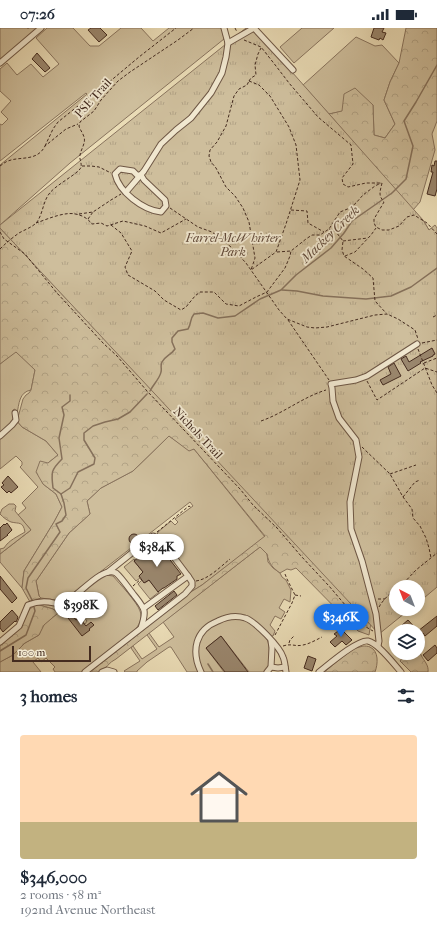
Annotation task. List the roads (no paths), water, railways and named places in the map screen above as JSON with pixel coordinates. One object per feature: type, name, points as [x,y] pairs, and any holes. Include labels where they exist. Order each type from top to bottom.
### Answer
[{"type":"street","points":[[0,63],[41,28]]},
{"type":"street","points":[[126,192],[141,175],[161,144],[191,118],[212,93],[222,73],[228,42],[224,28]]},
{"type":"street","points":[[228,42],[254,28],[294,70]]},
{"type":"street","points":[[120,169],[133,171],[137,175],[141,175],[144,180],[165,200],[166,206],[161,212],[154,211],[132,198],[121,188],[115,174],[120,169]]},
{"type":"street","points":[[378,646],[379,641],[376,614],[351,529],[350,502],[359,457],[356,440],[339,418],[333,401],[332,386],[364,377],[417,344]]},
{"type":"street","points":[[0,436],[16,420],[15,413]]},
{"type":"street","points":[[0,642],[19,626],[28,605],[35,602],[57,604],[64,603],[98,577],[108,572],[153,536],[161,540],[188,576],[192,582],[192,586],[185,594],[84,672]]},
{"type":"street","points":[[108,572],[115,573],[144,608],[144,618],[140,629]]},
{"type":"street","points":[[144,608],[188,576]]},
{"type":"street","points":[[202,672],[196,659],[198,638],[212,623],[223,618],[234,617],[245,618],[254,623],[278,648],[283,657],[285,670],[271,667]]},
{"type":"street","points":[[267,672],[271,667],[271,641]]},
{"type":"street","points":[[319,672],[361,641],[367,641],[378,646],[401,672]]},
{"type":"street","points":[[102,672],[107,670],[114,672]]},
{"type":"waterway","name":"Mackey Creek","points":[[150,391],[158,379],[162,362],[175,349],[172,338],[178,331],[188,329],[194,314],[203,313],[218,318],[235,316],[260,299],[281,290],[296,275],[331,248],[352,221],[392,193],[406,179],[413,146],[404,121],[437,65]]},
{"type":"waterway","points":[[282,290],[323,296],[366,299],[391,296],[411,287],[437,268]]},
{"type":"waterway","name":"Mackey Creek","points":[[32,600],[26,588],[28,578],[60,532],[56,524],[62,521],[66,515],[61,494],[70,488],[78,472],[94,464],[95,458],[84,440],[84,433],[93,426],[118,419],[130,412],[147,394]]},
{"type":"waterway","points":[[61,494],[53,488],[52,475],[54,469],[62,459],[59,438],[64,415],[62,407],[70,401],[70,395]]},
{"type":"waterway","name":"Mackey Creek","points":[[0,651],[26,635],[35,611],[34,607]]},
{"type":"waterway","points":[[208,664],[213,672]]},
{"type":"park label","name":"Farrel-McWhirter Park","points":[[233,245]]}]
